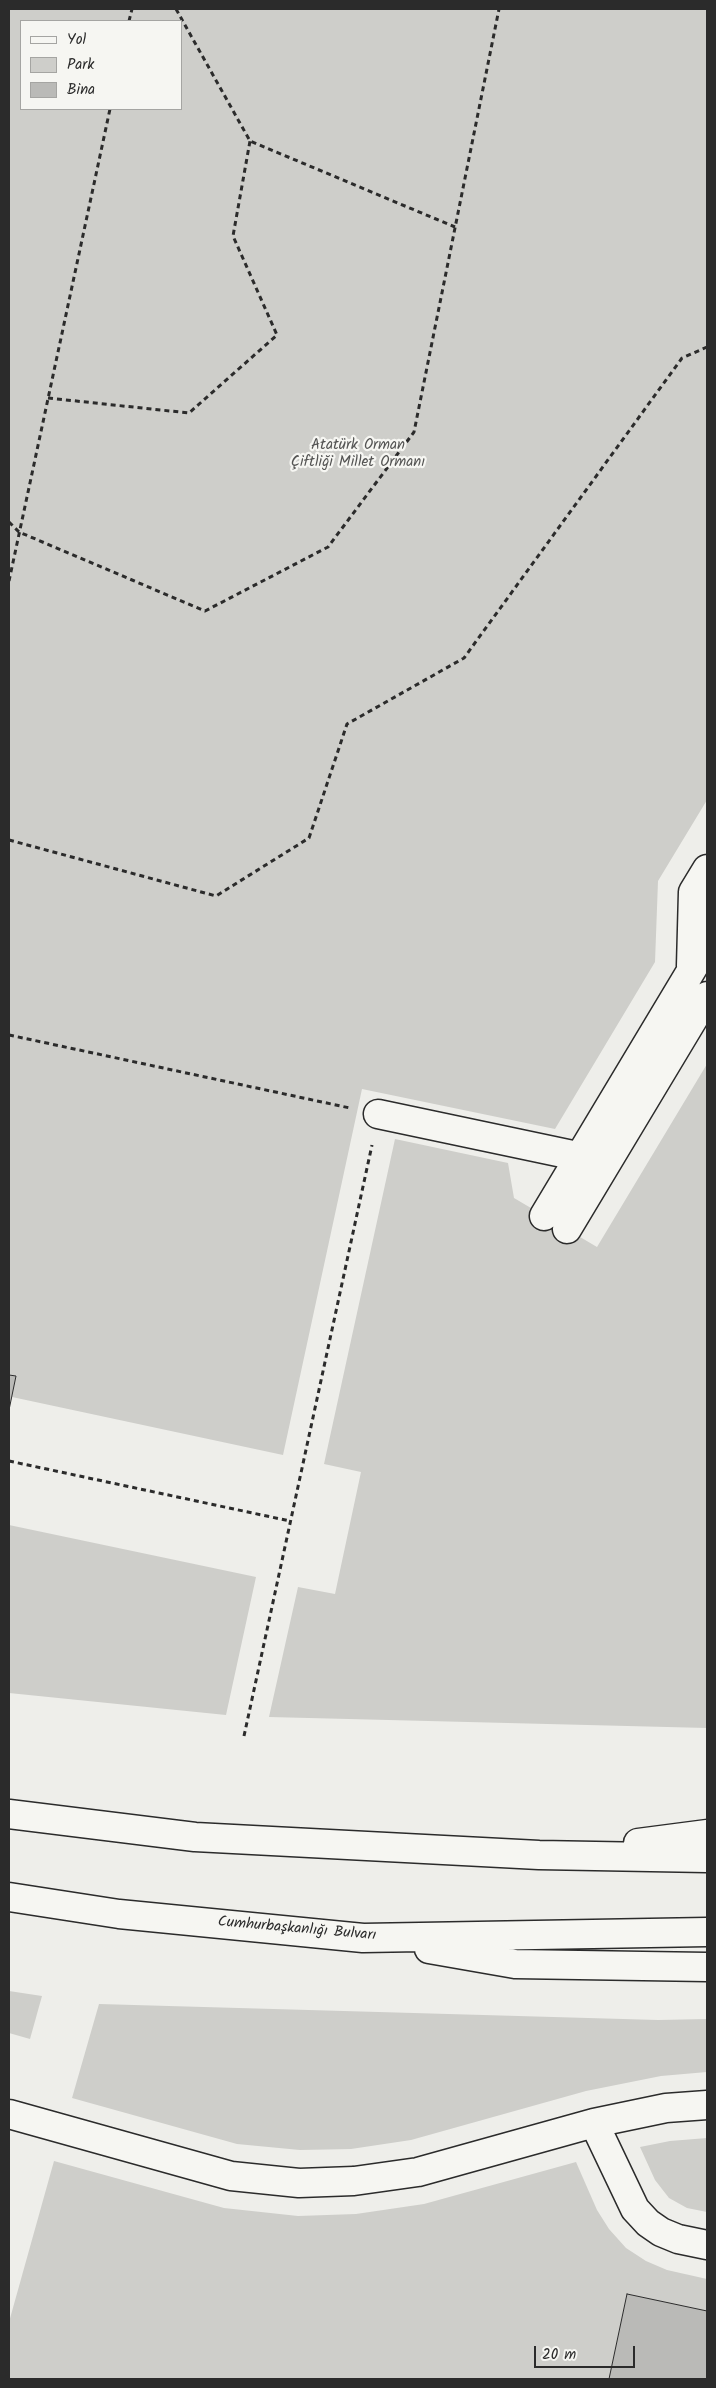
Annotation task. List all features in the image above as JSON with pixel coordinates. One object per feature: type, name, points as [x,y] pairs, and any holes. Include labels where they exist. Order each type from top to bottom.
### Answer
[{"type":"main road","points":[[699,977],[693,892],[707,869]]},
{"type":"main road","points":[[544,1216],[579,1156],[699,977],[707,939]]},
{"type":"main road","points":[[567,1230],[707,996]]},
{"type":"main road","points":[[378,1114],[607,1162]]},
{"type":"main road","points":[[9,1814],[195,1837],[539,1855],[707,1858]]},
{"type":"main road","points":[[539,1855],[707,1834]]},
{"type":"main road","name":"Cumhurbaşkanlığı Bulvarı","points":[[9,1897],[119,1914],[363,1938],[707,1932]]},
{"type":"main road","points":[[363,1938],[515,1964],[707,1967]]},
{"type":"main road","points":[[9,2114],[231,2176],[299,2183],[354,2181],[418,2172],[594,2123],[666,2108],[707,2106]]},
{"type":"main road","points":[[594,2123],[635,2209],[661,2232],[678,2239],[707,2245]]},
{"type":"path","points":[[176,9],[250,141],[455,227]]},
{"type":"path","points":[[9,522],[19,532],[205,611],[328,547],[414,432],[499,9]]},
{"type":"path","points":[[9,581],[110,110]]},
{"type":"path","points":[[48,398],[188,413],[277,335],[233,236],[250,141]]},
{"type":"path","points":[[9,840],[216,896],[309,838],[347,724],[464,658],[682,358],[707,347]]},
{"type":"path","points":[[9,1035],[378,1114],[244,1736]]},
{"type":"path","points":[[9,1461],[290,1520]]},
{"type":"green space","name":"Atatürk Orman Çiftliği Millet Ormanı","points":[[9,9],[707,9],[707,800],[658,881],[655,962],[555,1129],[362,1089],[283,1455],[12,1397],[16,1376],[9,1375]]},
{"type":"green space","points":[[707,1064],[707,1728],[269,1717],[298,1587],[335,1594],[361,1472],[324,1464],[395,1139],[508,1163],[514,1198],[597,1247]]},
{"type":"green space","points":[[9,1525],[256,1577],[226,1715],[9,1693]]},
{"type":"green space","points":[[9,1991],[42,1996],[30,2039],[9,2033]]},
{"type":"green space","points":[[99,2004],[658,2020],[707,2019],[707,2072],[661,2076],[586,2091],[411,2140],[351,2149],[300,2150],[237,2144],[72,2098]]},
{"type":"green space","points":[[707,2138],[707,2212],[687,2208],[669,2198],[655,2180],[640,2147],[670,2141]]},
{"type":"green space","points":[[54,2161],[224,2208],[298,2216],[356,2214],[424,2204],[576,2162],[597,2210],[609,2229],[626,2248],[646,2261],[667,2270],[707,2279],[707,2311],[627,2294],[609,2379],[9,2379],[9,2322]]},
{"type":"building","points":[[9,1375],[16,1376],[9,1410]]},
{"type":"building","points":[[627,2294],[707,2311],[707,2379],[609,2379]]}]
